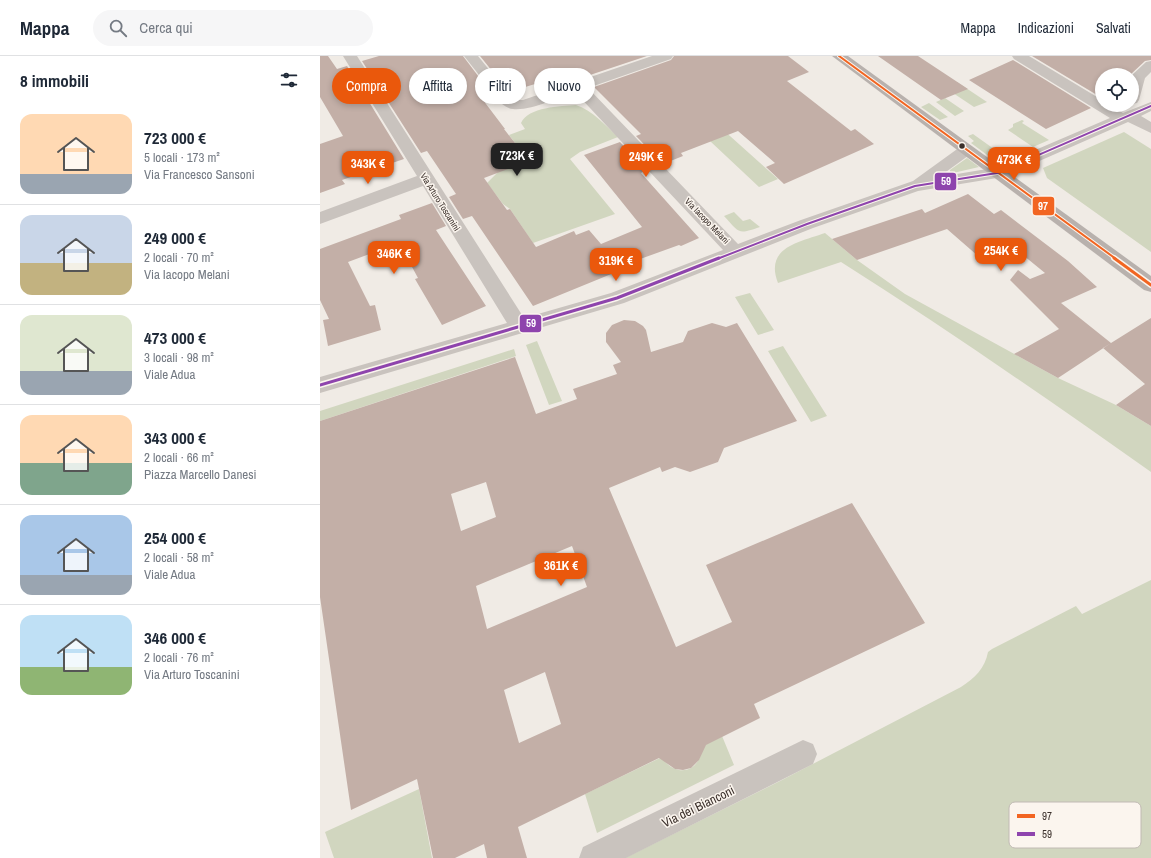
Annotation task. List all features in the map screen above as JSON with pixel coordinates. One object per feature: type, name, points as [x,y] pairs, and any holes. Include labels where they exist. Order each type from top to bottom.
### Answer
[{"type":"main road","points":[[839,56],[1151,285]]},
{"type":"street","name":"Via Arturo Toscanini","points":[[350,56],[519,326]]},
{"type":"street","points":[[471,56],[507,101],[514,105],[534,101]]},
{"type":"street","points":[[595,80],[666,56]]},
{"type":"street","points":[[1019,56],[1127,113],[1151,128]]},
{"type":"street","points":[[1139,75],[1151,65]]},
{"type":"street","name":"Via Iacopo Melani","points":[[595,104],[735,252]]},
{"type":"street","points":[[320,385],[616,298],[807,224],[915,186],[997,173],[1127,113],[1151,106]]},
{"type":"street","points":[[915,186],[966,150]]},
{"type":"street","points":[[320,218],[426,179]]},
{"type":"street","name":"Via dei Bianconi","points":[[594,858],[803,754]]},
{"type":"green space","points":[[957,82],[987,102],[974,107],[944,87]]},
{"type":"green space","points":[[945,98],[964,111],[955,116],[936,102]]},
{"type":"green space","points":[[929,103],[948,117],[940,120],[921,107]]},
{"type":"green space","points":[[576,105],[588,111],[618,137],[580,152],[570,159],[615,214],[533,243],[510,209],[503,204],[487,183],[498,172],[529,161],[509,135],[525,129],[521,123],[525,118],[530,114],[546,108]]},
{"type":"green space","points":[[711,119],[778,179],[759,187],[694,126]]},
{"type":"green space","points":[[1022,120],[1024,121],[1022,123],[1049,140],[1033,147],[1008,130],[1013,127],[1013,124]]},
{"type":"green space","points":[[1124,132],[1151,149],[1151,252],[1047,178],[1043,168]]},
{"type":"green space","points":[[973,134],[1010,161],[1003,164],[998,163],[971,143],[974,141],[968,136]]},
{"type":"green space","points":[[967,158],[979,167],[953,173],[950,172],[950,170]]},
{"type":"green space","points":[[734,212],[743,221],[750,219],[760,227],[743,232],[739,231],[724,216]]},
{"type":"green space","points":[[825,233],[857,260],[905,294],[1058,378],[1116,405],[1151,426],[1151,472],[998,365],[841,262],[778,283],[775,271],[776,261],[780,254],[795,243]]},
{"type":"green space","points":[[750,293],[774,330],[758,335],[735,297]]},
{"type":"green space","points":[[537,341],[562,401],[549,405],[526,345]]},
{"type":"green space","points":[[783,346],[827,416],[811,422],[768,351]]},
{"type":"green space","points":[[514,349],[516,356],[320,421],[320,411]]},
{"type":"green space","points":[[1151,580],[1151,858],[625,858],[782,780],[961,687],[979,672],[987,658],[988,652],[992,649],[1076,606],[1082,614]]},
{"type":"green space","points":[[708,702],[734,765],[597,833],[585,794],[662,757],[665,762],[679,770],[689,769],[696,764],[704,745]]},
{"type":"green space","points":[[419,789],[432,858],[334,858],[325,832]]},
{"type":"building","points":[[320,56],[328,56],[336,68],[332,68],[332,104],[370,104],[404,159],[342,180],[345,184],[320,193],[320,144],[343,136],[320,97]]},
{"type":"building","points":[[379,56],[463,56],[475,72],[475,104],[486,104],[529,161],[484,178],[507,210],[510,209],[536,247],[574,231],[576,235],[589,230],[601,244],[642,227],[584,155],[620,142],[646,170],[641,173],[699,238],[681,246],[679,245],[618,267],[621,270],[533,306],[472,216],[463,219],[449,197],[456,194],[427,151],[421,153],[390,104],[401,104],[401,68],[366,68],[362,61]]},
{"type":"building","points":[[480,56],[647,56],[595,73],[595,68],[534,68],[534,84],[526,87],[526,68],[490,68]]},
{"type":"building","points":[[674,56],[788,56],[809,72],[787,81],[851,131],[855,129],[874,144],[784,184],[766,167],[775,163],[738,131],[681,153],[683,156],[663,164],[636,136],[641,134],[595,87],[671,60]]},
{"type":"building","points":[[878,56],[918,56],[968,89],[941,100]]},
{"type":"building","points":[[1032,56],[1151,56],[1151,60],[1145,61],[1138,68],[1095,68],[1095,94]]},
{"type":"building","points":[[1013,60],[1091,108],[1046,129],[969,80]]},
{"type":"building","points":[[968,194],[994,214],[1001,210],[1068,261],[1097,287],[1061,303],[1111,343],[1058,378],[1014,354],[1059,329],[1010,280],[1018,270],[1030,279],[1045,273],[1007,242],[978,256],[947,229],[857,260],[832,239],[922,209],[925,213]]},
{"type":"building","points":[[432,203],[446,226],[436,230],[486,306],[442,325],[415,279],[418,278],[399,243],[348,262],[370,306],[375,305],[381,330],[328,346],[323,320],[329,319],[320,300],[320,249],[401,219],[399,215]]},
{"type":"building","points":[[1151,318],[1151,426],[1116,405],[1145,384],[1103,348]]},
{"type":"building","points":[[624,320],[635,321],[643,326],[646,330],[651,352],[683,342],[688,331],[712,323],[726,327],[737,323],[797,421],[724,448],[718,462],[690,472],[675,467],[662,472],[660,467],[609,488],[676,647],[732,622],[706,565],[852,503],[925,623],[754,704],[760,718],[706,745],[699,760],[691,768],[683,770],[675,769],[659,758],[518,827],[527,858],[487,858],[484,844],[455,858],[433,858],[417,779],[351,810],[320,597],[320,421],[515,357],[536,414],[577,399],[573,389],[617,374],[613,365],[621,362],[606,342],[606,333],[612,325]],"holes":[[[486,482],[496,517],[461,531],[451,494]],[[572,546],[587,587],[487,629],[476,586]],[[545,672],[561,724],[519,743],[504,690]]]},
{"type":"transit line","name":"97","points":[[839,56],[1151,285]]},
{"type":"transit line","name":"59","points":[[320,385],[617,298],[807,224],[915,186],[997,173],[1151,106]]}]
